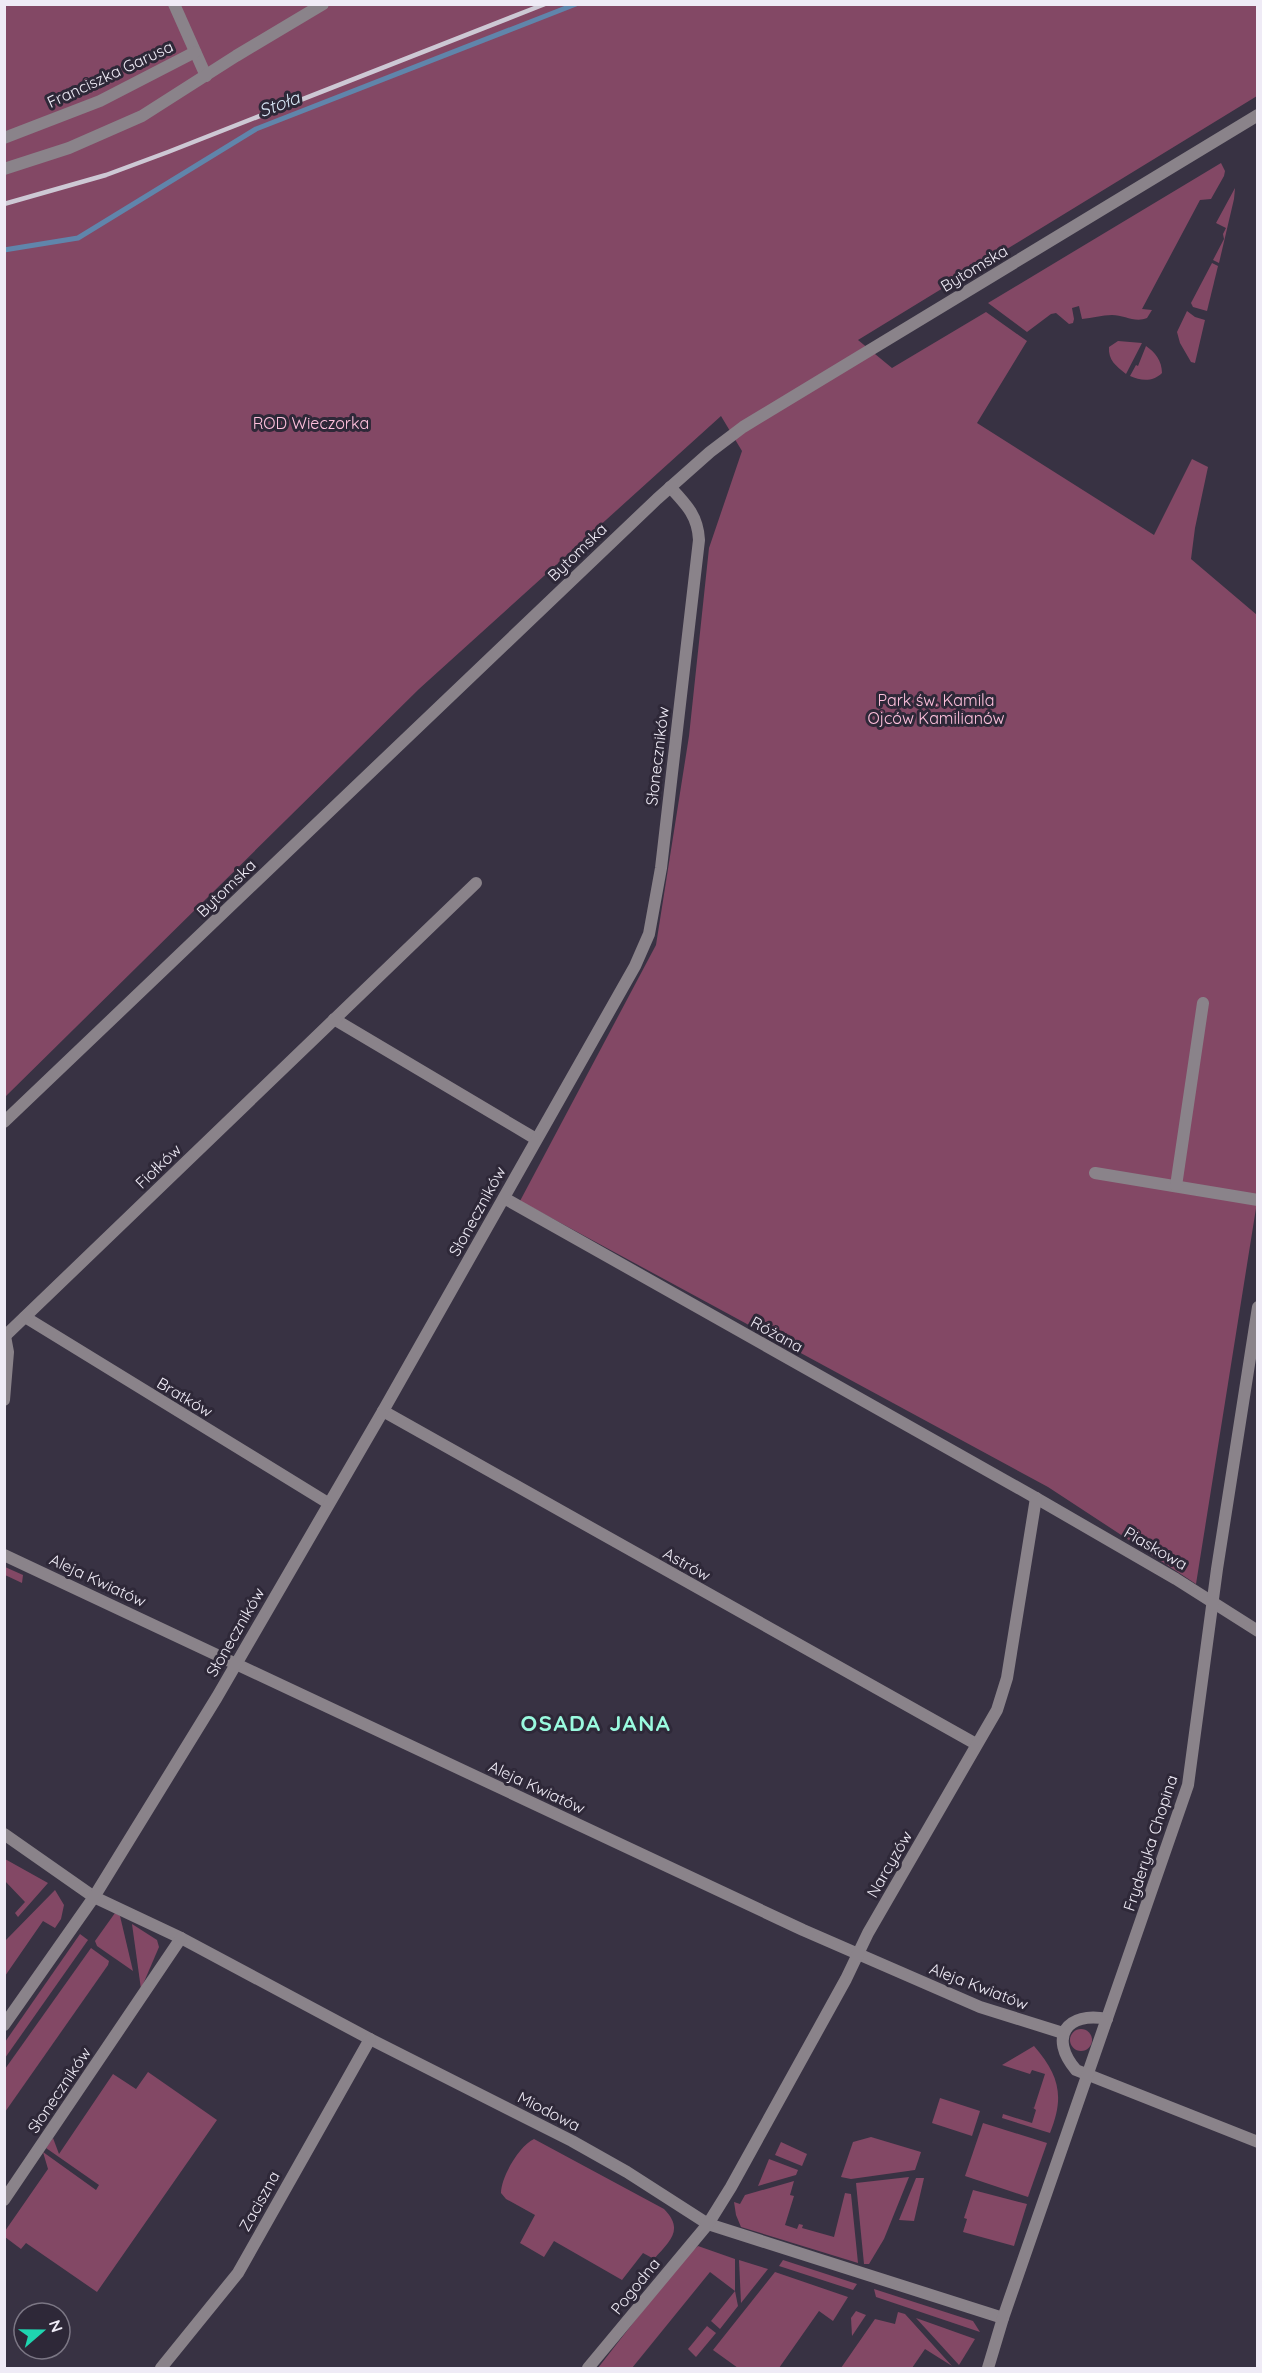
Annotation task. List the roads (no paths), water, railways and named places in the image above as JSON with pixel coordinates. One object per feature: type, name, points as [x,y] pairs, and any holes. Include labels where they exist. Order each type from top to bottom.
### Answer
[{"type":"street","name":"Franciszka Garusa","points":[[174,4],[206,76]]},
{"type":"street","points":[[4,168],[69,148],[142,116],[323,4]]},
{"type":"street","name":"Franciszka Garusa","points":[[4,138],[100,101],[195,52]]},
{"type":"street","name":"Bytomska","points":[[4,1122],[670,487],[710,452],[743,427],[1257,115]]},
{"type":"street","name":"Słoneczników","points":[[4,2025],[94,1897],[236,1665],[504,1198],[635,966],[649,934],[661,868],[699,540],[696,519],[670,487]]},
{"type":"street","name":"Fiołków","points":[[4,1400],[8,1352],[5,1336],[476,884]]},
{"type":"street","points":[[1176,1186],[1203,1003]]},
{"type":"street","points":[[334,1019],[536,1139]]},
{"type":"street","points":[[1095,1173],[1257,1200]]},
{"type":"street","name":"Różana","points":[[504,1198],[1036,1498]]},
{"type":"street","name":"Fryderyka Chopina","points":[[988,2368],[1003,2318],[1188,1785],[1257,1307]]},
{"type":"street","name":"Bratków","points":[[25,1317],[328,1503]]},
{"type":"street","name":"Astrów","points":[[383,1411],[976,1744]]},
{"type":"street","name":"Piaskowa","points":[[1036,1498],[1213,1602],[1257,1631]]},
{"type":"street","name":"Narcyzów","points":[[708,2224],[997,1710],[1007,1678],[1036,1498]]},
{"type":"street","name":"Aleja Kwiatów","points":[[4,1555],[858,1954],[980,2007],[1063,2033]]},
{"type":"street","points":[[4,1834],[94,1897]]},
{"type":"street","name":"Miodowa","points":[[94,1897],[181,1938],[370,2039],[572,2141],[627,2172],[708,2224],[1003,2318]]},
{"type":"street","name":"Słoneczników","points":[[4,2200],[181,1938]]},
{"type":"street","points":[[1107,2019],[1092,2016],[1078,2019],[1068,2025],[1063,2033],[1062,2044],[1067,2060],[1076,2070],[1257,2142]]},
{"type":"street","name":"Zaciszna","points":[[161,2368],[238,2273],[370,2039]]},
{"type":"street","name":"Pogodna","points":[[588,2368],[708,2224]]},
{"type":"waterway","name":"Stoła","points":[[4,250],[78,238],[256,129],[576,4]]},
{"type":"railway","points":[[4,204],[106,175],[545,4]]},
{"type":"district","name":"OSADA JANA","points":[[596,1723]]},
{"type":"park label","name":"ROD Wieczorka","points":[[311,423]]},
{"type":"park label","name":"Park św. Kamila Ojców Kamilianów","points":[[936,709]]}]
